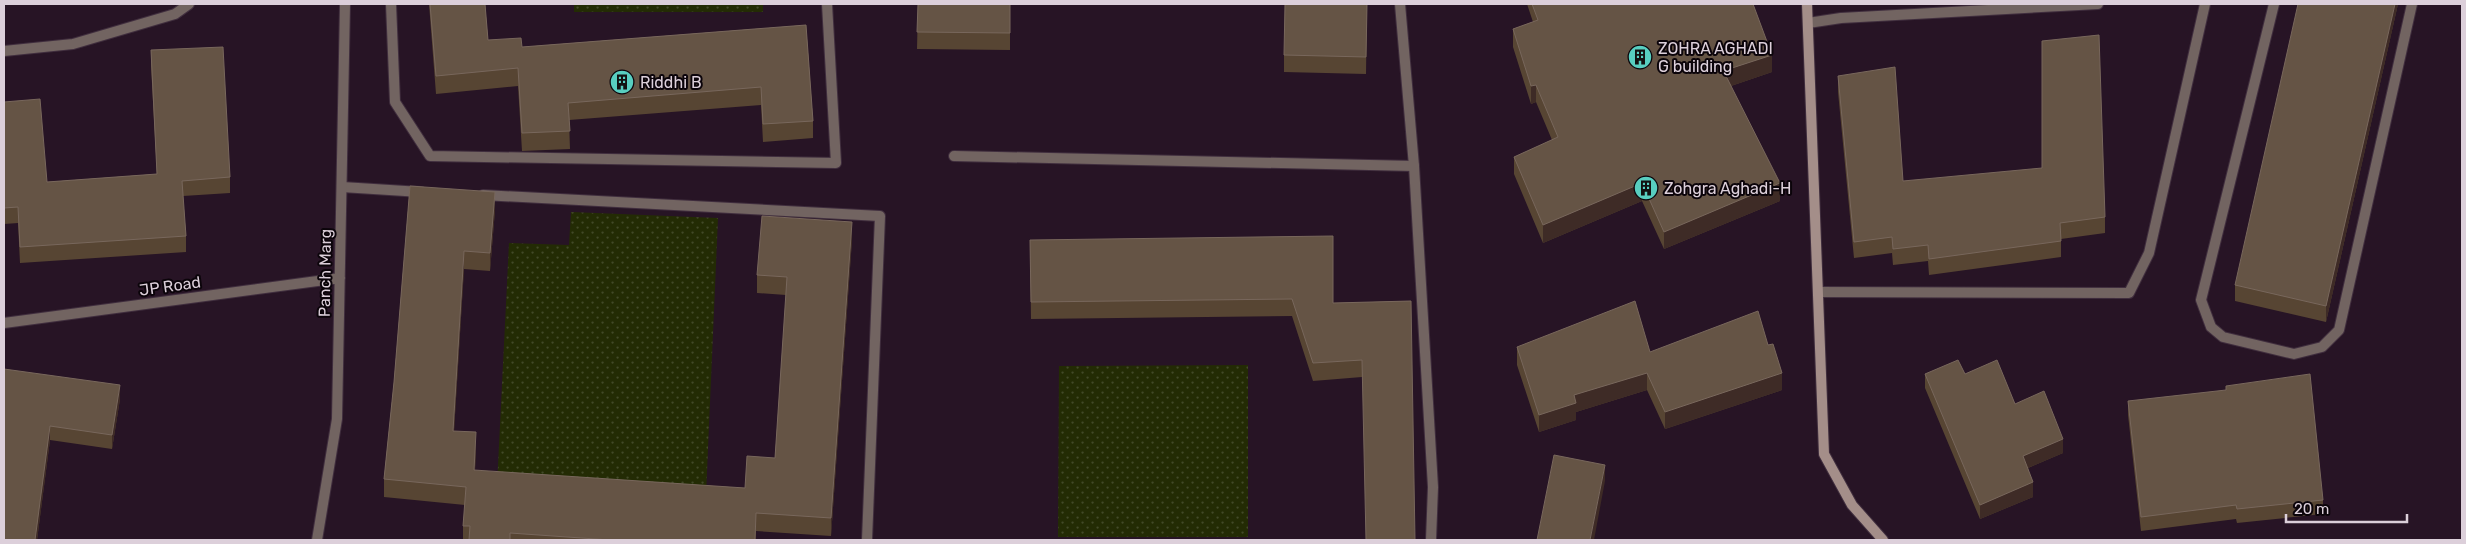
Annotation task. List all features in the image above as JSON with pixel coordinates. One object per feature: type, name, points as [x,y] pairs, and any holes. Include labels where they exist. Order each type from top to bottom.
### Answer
[{"type":"street","points":[[4,51],[73,44],[175,14],[189,4]]},
{"type":"street","name":"Panch Marg","points":[[317,540],[337,419],[345,4]]},
{"type":"street","points":[[391,4],[396,102],[430,156],[836,163],[827,4]]},
{"type":"street","points":[[1400,4],[1414,166],[1433,487],[1431,540]]},
{"type":"street","points":[[1807,4],[1824,454],[1852,505],[1883,540]]},
{"type":"street","points":[[1808,23],[1841,18],[2098,4]]},
{"type":"street","points":[[1818,292],[2129,294],[2149,253],[2205,4]]},
{"type":"street","points":[[2274,4],[2201,300],[2211,327],[2223,337],[2294,354],[2322,347],[2339,330],[2412,4]]},
{"type":"street","points":[[954,156],[1414,166]]},
{"type":"street","points":[[342,187],[432,192]]},
{"type":"street","points":[[472,194],[880,216],[867,540]]},
{"type":"street","name":"JP Road","points":[[4,323],[340,278]]},
{"type":"green space","points":[[574,4],[763,4],[763,12],[574,12]]},
{"type":"green space","points":[[571,212],[718,218],[706,495],[497,486],[509,243],[569,245]]},
{"type":"green space","points":[[1248,365],[1248,537],[1058,537],[1059,366]]},
{"type":"building","name":"Riddhi B","points":[[430,4],[485,4],[488,40],[521,38],[522,47],[806,25],[813,121],[763,124],[761,87],[568,103],[570,131],[522,133],[518,68],[436,76]]},
{"type":"building","points":[[918,4],[1010,4],[1010,33],[917,32]]},
{"type":"building","points":[[1285,4],[1367,4],[1366,57],[1284,55]]},
{"type":"building","points":[[1532,4],[1753,4],[1772,55],[1729,69],[1731,75],[1726,76],[1780,183],[1664,232],[1642,183],[1543,225],[1514,157],[1558,137],[1536,85],[1531,86],[1513,29],[1538,20]]},
{"type":"building","points":[[2298,4],[2395,4],[2326,306],[2235,285]]},
{"type":"building","points":[[2099,35],[2105,217],[2060,223],[2061,241],[1929,259],[1928,245],[1893,249],[1892,237],[1854,242],[1838,76],[1895,67],[1903,181],[2042,168],[2042,41]]},
{"type":"building","points":[[223,47],[230,177],[182,181],[186,236],[20,247],[18,207],[4,208],[4,102],[40,99],[47,182],[157,174],[151,50]]},
{"type":"building","points":[[410,186],[495,192],[490,253],[464,251],[453,431],[476,432],[474,470],[745,488],[747,456],[775,458],[787,277],[757,275],[762,216],[852,222],[831,518],[756,513],[755,540],[610,540],[510,533],[510,540],[469,540],[470,526],[463,526],[466,487],[384,479]]},
{"type":"building","points":[[1333,236],[1333,303],[1411,301],[1415,540],[1366,540],[1362,360],[1313,363],[1292,299],[1031,302],[1030,240]]},
{"type":"building","points":[[1635,301],[1650,352],[1758,311],[1768,345],[1773,344],[1782,373],[1665,412],[1647,373],[1574,395],[1576,403],[1539,415],[1517,347]]},
{"type":"building","points":[[1958,360],[1965,374],[1997,360],[2015,404],[2044,391],[2063,439],[2023,456],[2033,482],[1980,505],[1925,374]]},
{"type":"building","points":[[4,369],[120,385],[112,435],[50,426],[35,540],[4,540]]},
{"type":"building","points":[[2310,374],[2323,500],[2237,509],[2236,505],[2141,517],[2128,401],[2226,390],[2226,386]]},
{"type":"building","points":[[1554,455],[1605,465],[1590,540],[1537,540]]},
{"type":"place","name":"ZOHRA AGHADI G building","points":[[1640,57]]},
{"type":"place","name":"Riddhi B","points":[[622,82]]},
{"type":"place","name":"Zohgra Aghadi-H","points":[[1646,188]]}]
